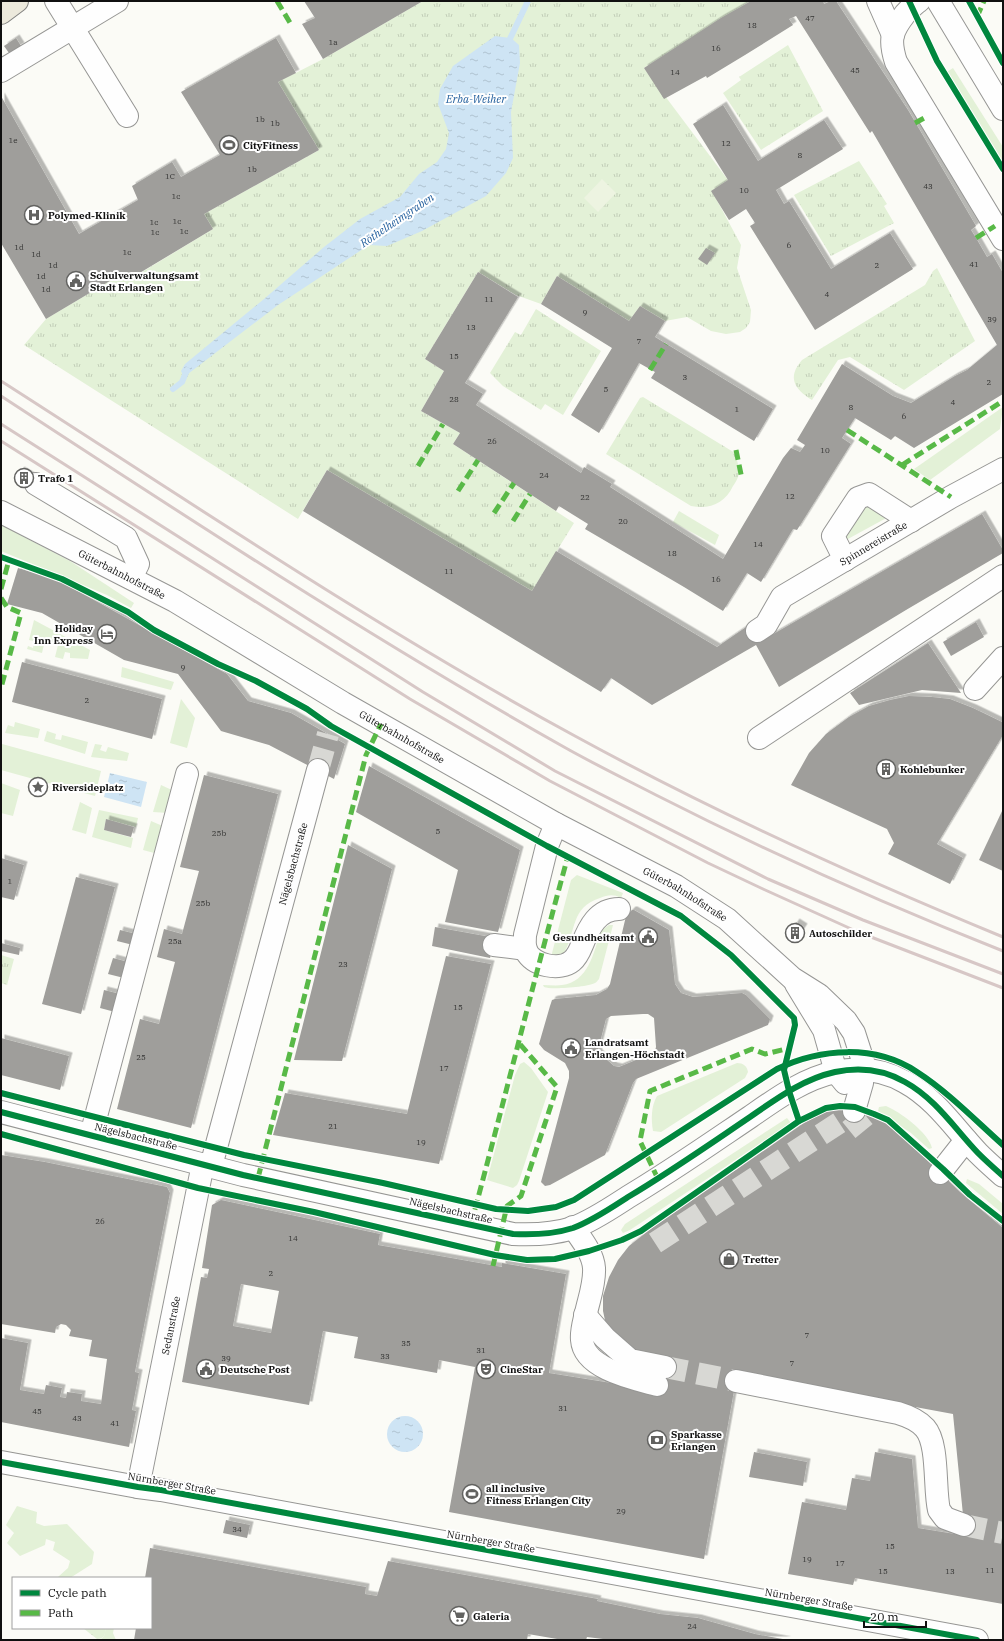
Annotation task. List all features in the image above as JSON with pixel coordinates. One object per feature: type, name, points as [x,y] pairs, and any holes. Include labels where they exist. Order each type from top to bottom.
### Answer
[{"type":"main road","points":[[1,13],[17,1]]},
{"type":"street","points":[[56,1],[127,116]]},
{"type":"street","points":[[1,71],[117,1]]},
{"type":"street","points":[[878,1],[893,35]]},
{"type":"street","points":[[919,1],[911,6],[898,23],[893,35],[893,53],[896,62],[1003,239]]},
{"type":"street","points":[[938,1],[1003,109]]},
{"type":"street","name":"Spinnereistraße","points":[[757,631],[766,625],[782,597],[1003,469]]},
{"type":"street","points":[[36,484],[126,538],[138,564],[131,578]]},
{"type":"street","points":[[845,560],[833,536],[858,498],[869,494],[911,521]]},
{"type":"street","name":"Güterbahnhofstraße","points":[[1,512],[175,601],[344,703],[556,824],[676,886],[727,919],[792,978],[819,995],[846,1021],[854,1033],[861,1050],[863,1061],[862,1083],[855,1104],[836,1072],[824,1030],[792,978]]},
{"type":"street","points":[[759,738],[1003,576]]},
{"type":"street","points":[[975,688],[1003,658]]},
{"type":"street","name":"Nägelsbachstraße","points":[[207,1165],[318,770]]},
{"type":"street","name":"Nägelsbachstraße","points":[[91,1135],[187,774]]},
{"type":"street","points":[[556,824],[547,846],[525,935],[526,950],[530,957],[538,962],[558,967],[565,965],[574,960],[589,929],[596,920],[606,911],[619,909]]},
{"type":"street","points":[[494,945],[526,950]]},
{"type":"street","points":[[863,1070],[886,1073],[914,1087],[937,1106],[978,1154],[1003,1176]]},
{"type":"street","name":"Nägelsbachstraße","points":[[1,1112],[243,1175],[513,1234],[548,1233],[573,1228],[606,1211],[658,1179],[789,1091],[816,1078],[836,1072],[863,1070]]},
{"type":"street","points":[[940,1173],[966,1140]]},
{"type":"street","name":"Sedanstraße","points":[[138,1487],[207,1165]]},
{"type":"street","points":[[573,1228],[589,1252],[594,1267],[592,1287],[585,1315],[605,1338],[630,1360],[661,1376]]},
{"type":"street","points":[[736,1381],[898,1412],[914,1418],[930,1434],[933,1449],[938,1510],[945,1518],[964,1525]]},
{"type":"street","name":"Nürnberger Straße","points":[[1,1462],[977,1640]]},
{"type":"green space","points":[[423,1],[750,1],[644,68],[728,180],[712,191],[741,245],[737,268],[751,310],[750,322],[746,328],[740,332],[726,334],[711,331],[687,317],[665,321],[640,306],[629,321],[557,276],[541,304],[516,295],[478,272],[425,359],[444,371],[421,411],[460,433],[453,444],[574,523],[532,591],[327,470],[298,519],[24,345],[46,319],[125,272],[129,280],[213,229],[204,214],[319,150],[278,82],[323,59]]},
{"type":"green space","points":[[788,45],[823,111],[761,150],[723,93],[741,80],[739,77]]},
{"type":"green space","points":[[953,68],[1003,147],[1003,163],[947,72]]},
{"type":"green space","points":[[859,161],[887,204],[884,206],[894,223],[831,256],[794,195]]},
{"type":"green space","points":[[602,179],[616,193],[598,212],[584,198]]},
{"type":"green space","points":[[937,268],[975,341],[904,390],[850,357],[838,360],[812,400],[801,392],[797,387],[794,377],[797,366],[802,360],[925,285],[933,271]]},
{"type":"green space","points":[[536,309],[601,351],[563,415],[545,404],[541,410],[503,386],[490,373],[515,332],[521,335]]},
{"type":"green space","points":[[643,397],[735,453],[739,466],[738,475],[730,492],[721,501],[711,506],[691,506],[606,454],[640,398]]},
{"type":"green space","points":[[1003,407],[1000,429],[930,480],[914,469]]},
{"type":"green space","points":[[864,507],[872,507],[890,516],[846,540],[844,530]]},
{"type":"green space","points":[[679,511],[719,535],[715,545],[673,522]]},
{"type":"green space","points":[[1,525],[70,561],[134,603],[131,608],[107,595],[1,551]]},
{"type":"green space","points":[[34,620],[90,650],[88,659],[70,658],[70,653],[65,652],[63,659],[55,657],[58,645],[45,640],[42,653],[27,649],[28,646],[33,648],[34,641],[29,640]]},
{"type":"green space","points":[[122,667],[174,682],[171,690],[121,677]]},
{"type":"green space","points":[[181,699],[195,718],[187,748],[170,743]]},
{"type":"green space","points":[[15,722],[40,729],[38,738],[5,733],[8,725],[14,727]]},
{"type":"green space","points":[[47,731],[56,734],[55,739],[61,740],[62,735],[88,742],[85,754],[44,741]]},
{"type":"green space","points":[[2,744],[101,771],[95,796],[1,770]]},
{"type":"green space","points":[[95,744],[102,745],[100,750],[106,752],[108,747],[129,753],[127,761],[91,757]]},
{"type":"green space","points":[[1,783],[20,790],[13,816],[1,813]]},
{"type":"green space","points":[[161,785],[174,791],[168,813],[153,812]]},
{"type":"green space","points":[[80,802],[92,808],[86,834],[72,830]]},
{"type":"green space","points":[[99,810],[138,818],[136,827],[106,820],[104,830],[133,838],[131,848],[92,837]]},
{"type":"green space","points":[[151,821],[165,827],[158,854],[143,850]]},
{"type":"green space","points":[[577,875],[623,893],[621,898],[610,895],[590,902],[579,914],[564,953],[561,956],[551,957],[571,880]]},
{"type":"green space","points":[[609,925],[613,925],[599,979],[596,983],[570,988],[544,987],[543,985],[562,985],[571,983],[578,978],[584,972],[592,957],[600,932]]},
{"type":"green space","points":[[1,955],[14,959],[7,985],[1,983]]},
{"type":"green space","points":[[524,1062],[531,1068],[548,1092],[519,1181],[513,1188],[487,1180],[515,1075],[520,1064]]},
{"type":"green space","points":[[737,1063],[743,1064],[747,1068],[748,1072],[745,1078],[661,1132],[653,1131],[652,1113],[657,1096]]},
{"type":"green space","points":[[886,1106],[920,1129],[930,1142],[932,1148],[929,1149],[911,1133],[878,1111],[879,1107]]},
{"type":"green space","points":[[787,1118],[791,1123],[630,1230],[623,1233],[621,1230],[625,1224]]},
{"type":"green space","points":[[967,1179],[979,1184],[1003,1204],[1003,1214],[966,1183]]},
{"type":"green space","points":[[17,1506],[37,1512],[36,1523],[44,1526],[67,1524],[94,1552],[92,1564],[72,1577],[58,1577],[68,1568],[70,1561],[53,1550],[55,1542],[46,1539],[45,1545],[20,1556],[7,1543],[14,1533],[6,1525]]},
{"type":"green space","points":[[84,1629],[106,1629],[104,1636],[97,1639]]},
{"type":"green space","points":[[106,1629],[114,1629],[113,1633],[116,1640],[101,1639],[104,1636]]},
{"type":"water","name":"Erba-Weiher","points":[[495,36],[511,38],[519,45],[520,63],[511,112],[513,158],[506,173],[486,196],[422,231],[387,246],[369,245],[278,305],[184,377],[181,371],[185,364],[324,247],[360,219],[400,197],[419,174],[437,162],[446,149],[449,133],[438,104],[440,89],[453,66]]},
{"type":"water","points":[[110,773],[147,782],[141,807],[104,797]]},
{"type":"water","points":[[409,1416],[418,1421],[422,1427],[422,1441],[418,1447],[409,1452],[401,1452],[392,1447],[388,1441],[387,1430],[392,1421],[398,1417]]},
{"type":"building","points":[[304,1],[423,1],[323,59],[302,24],[315,18]]},
{"type":"building","points":[[751,1],[823,1],[824,4],[831,1],[836,1],[908,110],[976,226],[971,230],[987,257],[992,254],[1003,273],[1003,394],[914,448],[895,436],[891,440],[855,418],[842,438],[851,444],[797,530],[793,529],[761,582],[747,573],[723,611],[585,529],[588,524],[559,506],[556,511],[453,444],[460,433],[421,411],[444,371],[425,359],[478,272],[518,297],[465,383],[483,394],[476,405],[581,473],[584,467],[612,484],[610,487],[723,559],[783,458],[791,448],[800,452],[805,445],[797,440],[842,364],[893,396],[911,403],[967,370],[997,345],[872,131],[870,133],[796,16],[789,19],[793,25],[707,78],[706,76],[664,99],[644,68],[721,18]]},
{"type":"building","points":[[16,38],[21,46],[9,53],[4,46]]},
{"type":"building","points":[[276,38],[296,73],[278,82],[319,150],[204,214],[213,229],[128,280],[125,272],[46,319],[1,243],[1,96],[79,234],[138,200],[132,186],[172,162],[181,177],[220,155],[181,92]]},
{"type":"building","points":[[723,105],[758,161],[824,120],[843,149],[776,190],[784,204],[789,201],[831,269],[890,233],[913,269],[815,330],[750,226],[755,223],[746,209],[729,220],[711,191],[728,180],[693,124]]},
{"type":"building","points":[[706,248],[715,253],[707,265],[698,259]]},
{"type":"building","points":[[557,276],[629,321],[640,306],[665,321],[655,337],[773,409],[754,441],[651,378],[655,372],[639,363],[599,433],[571,415],[612,348],[541,304]]},
{"type":"building","name":"Trafo 1","points":[[21,470],[33,477],[27,485],[16,479]]},
{"type":"building","points":[[327,470],[532,591],[556,551],[717,647],[752,623],[763,640],[982,514],[1003,550],[1003,553],[779,687],[756,645],[652,705],[611,678],[601,692],[303,511]]},
{"type":"building","points":[[18,568],[58,580],[227,674],[248,701],[291,713],[345,744],[334,779],[269,745],[221,731],[178,674],[124,660],[42,613],[7,604]]},
{"type":"building","points":[[976,622],[984,637],[951,656],[943,642]]},
{"type":"building","points":[[928,643],[961,693],[922,690],[859,705],[850,693]]},
{"type":"building","points":[[22,662],[162,699],[152,739],[12,702]]},
{"type":"building","name":"Kohlebunker","points":[[909,696],[950,699],[1002,722],[1003,720],[1003,735],[937,844],[963,858],[950,884],[888,854],[894,843],[887,829],[791,785],[809,753],[826,734],[849,717],[869,706]]},
{"type":"building","points":[[369,766],[520,850],[498,932],[445,922],[458,870],[356,812]]},
{"type":"building","points":[[204,775],[278,794],[191,1128],[117,1109],[140,1019],[159,1024],[175,962],[157,957],[164,929],[182,934],[199,871],[180,867]]},
{"type":"building","points":[[1003,809],[1003,871],[979,860]]},
{"type":"building","points":[[106,819],[134,827],[131,837],[104,830]]},
{"type":"building","points":[[348,845],[392,869],[342,1061],[294,1060]]},
{"type":"building","points":[[1,858],[24,865],[14,900],[1,897]]},
{"type":"building","points":[[76,877],[115,887],[81,1014],[42,1004]]},
{"type":"building","name":"Landratsamt Erlangen-Höchstadt","points":[[634,910],[669,930],[675,984],[681,993],[693,997],[742,993],[746,995],[770,1019],[768,1025],[636,1079],[633,1083],[605,1155],[550,1185],[545,1186],[541,1182],[569,1078],[569,1071],[565,1063],[544,1050],[539,1044],[550,1006],[552,1000],[555,999],[596,995],[607,989],[610,984],[626,916]],"holes":[[[648,1014],[654,1018],[656,1047],[653,1053],[619,1067],[614,1066],[599,1053],[598,1050],[606,1019],[611,1016]]]},
{"type":"building","name":"Autoschilder","points":[[796,922],[804,927],[794,943],[786,938]]},
{"type":"building","points":[[435,927],[496,938],[490,958],[432,946]]},
{"type":"building","points":[[120,930],[136,934],[133,945],[117,941]]},
{"type":"building","points":[[1,943],[20,948],[19,955],[1,951]]},
{"type":"building","points":[[446,956],[491,964],[439,1164],[273,1135],[285,1093],[407,1114]]},
{"type":"building","points":[[113,958],[128,962],[124,978],[108,974]]},
{"type":"building","points":[[104,990],[120,994],[115,1012],[100,1008]]},
{"type":"building","points":[[1,1038],[69,1056],[60,1090],[1,1075]]},
{"type":"building","points":[[833,1110],[848,1110],[858,1112],[884,1122],[904,1138],[960,1192],[1003,1228],[1003,1604],[855,1578],[853,1585],[788,1574],[802,1502],[846,1510],[852,1478],[870,1481],[875,1452],[912,1459],[918,1528],[967,1536],[964,1525],[953,1414],[737,1374],[704,1559],[449,1512],[475,1367],[439,1360],[437,1373],[354,1358],[358,1337],[323,1331],[309,1405],[182,1382],[201,1277],[207,1278],[209,1269],[202,1268],[212,1205],[221,1200],[380,1234],[378,1245],[502,1267],[502,1263],[566,1274],[549,1373],[661,1391],[640,1356],[606,1325],[603,1311],[603,1296],[609,1277],[618,1260],[629,1246],[652,1228],[819,1114]],"holes":[[[241,1284],[279,1291],[271,1333],[233,1326]]]},
{"type":"building","points":[[1,1155],[45,1162],[167,1187],[170,1193],[135,1372],[139,1373],[132,1410],[136,1411],[129,1447],[1,1422],[1,1338],[28,1343],[20,1390],[44,1394],[46,1385],[62,1388],[60,1397],[66,1398],[67,1392],[82,1394],[81,1401],[101,1404],[107,1359],[89,1356],[92,1340],[69,1336],[71,1330],[66,1325],[61,1324],[56,1327],[55,1333],[1,1324]]},
{"type":"building","points":[[754,1452],[807,1462],[803,1486],[749,1477]]},
{"type":"building","points":[[226,1520],[250,1525],[247,1538],[223,1533]]},
{"type":"building","points":[[150,1548],[366,1587],[365,1594],[377,1596],[388,1561],[598,1599],[597,1601],[660,1614],[698,1618],[755,1634],[788,1640],[611,1640],[587,1637],[586,1640],[563,1640],[528,1634],[527,1640],[134,1640],[136,1629],[152,1629],[152,1577],[145,1577]]},
{"type":"waterway","name":"Röthelheimgraben","points":[[507,45],[528,1]]},
{"type":"waterway","name":"Röthelheimgraben","points":[[173,389],[182,382],[187,370]]},
{"type":"tunnel","points":[[318,770],[328,734]]},
{"type":"tunnel","points":[[655,1243],[851,1115],[854,1111]]},
{"type":"tunnel","points":[[851,1115],[864,1131]]},
{"type":"tunnel","points":[[665,1367],[736,1381]]},
{"type":"tunnel","points":[[964,1525],[1003,1533]]},
{"type":"railway","points":[[1,381],[357,609],[502,695],[575,736],[680,791],[786,842],[894,891],[1003,937]]},
{"type":"railway","points":[[1,396],[350,620],[492,706],[575,753],[699,816],[785,857],[915,915],[1003,951]]},
{"type":"railway","points":[[1,424],[423,692],[555,771],[768,879],[863,920],[1003,974]]},
{"type":"railway","points":[[1,441],[410,699],[550,781],[708,863],[763,889],[858,932],[1003,988]]},
{"type":"marked path","points":[[277,1],[292,26]]},
{"type":"marked path","points":[[977,17],[984,1]]},
{"type":"marked path","points":[[915,123],[928,116]]},
{"type":"marked path","points":[[976,238],[995,226]]},
{"type":"marked path","points":[[650,370],[666,344]]},
{"type":"marked path","points":[[902,465],[1003,401]]},
{"type":"marked path","points":[[418,466],[443,424]]},
{"type":"marked path","points":[[847,430],[951,497]]},
{"type":"marked path","points":[[736,450],[742,479]]},
{"type":"marked path","points":[[458,491],[478,460]]},
{"type":"marked path","points":[[494,513],[514,483]]},
{"type":"marked path","points":[[513,521],[530,494]]},
{"type":"marked path","points":[[1,589],[9,560]]},
{"type":"marked path","points":[[1,598],[7,607],[21,613],[1,688]]},
{"type":"marked path","points":[[258,1178],[366,755],[381,724]]},
{"type":"marked path","points":[[471,1224],[568,856]]},
{"type":"marked path","points":[[493,1266],[507,1206],[521,1196],[557,1087],[519,1043]]},
{"type":"marked path","points":[[658,1179],[640,1141],[650,1091],[752,1049],[765,1054],[790,1048]]},
{"type":"cycle path","points":[[909,1],[937,61],[1003,169]]},
{"type":"cycle path","points":[[969,1],[1003,63]]},
{"type":"cycle path","points":[[1,557],[62,579],[128,612],[154,630],[218,664],[256,681],[307,709],[331,726],[547,846],[681,916],[731,955],[794,1018],[795,1025],[784,1070],[799,1121]]},
{"type":"cycle path","points":[[1,1093],[244,1155],[383,1183],[496,1209],[528,1211],[556,1207],[574,1200],[777,1069],[794,1062],[829,1053],[866,1053],[901,1063],[940,1088],[1003,1145]]},
{"type":"cycle path","points":[[1,1112],[243,1175],[513,1234],[536,1234],[566,1230],[594,1218],[659,1178],[780,1097],[812,1079],[835,1072],[862,1070],[880,1072],[889,1075],[916,1089],[936,1106],[978,1153],[1003,1176]]},
{"type":"cycle path","points":[[1,1134],[198,1188],[314,1212],[495,1255],[527,1260],[555,1259],[589,1251],[622,1240],[641,1231],[799,1121],[826,1108],[840,1106],[855,1107],[888,1120],[970,1195],[1003,1221]]},
{"type":"cycle path","points":[[1,1462],[977,1640]]},
{"type":"place","name":"CityFitness","points":[[229,145]]},
{"type":"place","name":"Polymed-Klinik","points":[[34,215]]},
{"type":"place","name":"Schulverwaltungsamt Stadt Erlangen","points":[[76,281]]},
{"type":"place","name":"Trafo 1","points":[[24,478]]},
{"type":"place","name":"Holiday Inn Express","points":[[107,634]]},
{"type":"place","name":"Kohlebunker","points":[[886,769]]},
{"type":"place","name":"Riversideplatz","points":[[38,787]]},
{"type":"place","name":"Autoschilder","points":[[795,933]]},
{"type":"place","name":"Gesundheitsamt","points":[[648,937]]},
{"type":"place","name":"Landratsamt Erlangen-Höchstadt","points":[[571,1048]]},
{"type":"place","name":"Tretter","points":[[729,1259]]},
{"type":"place","name":"Deutsche Post","points":[[206,1369]]},
{"type":"place","name":"CineStar","points":[[486,1369]]},
{"type":"place","name":"Sparkasse Erlangen","points":[[657,1440]]},
{"type":"place","name":"all inclusive Fitness Erlangen City","points":[[472,1494]]},
{"type":"place","name":"Galeria","points":[[459,1616]]}]
